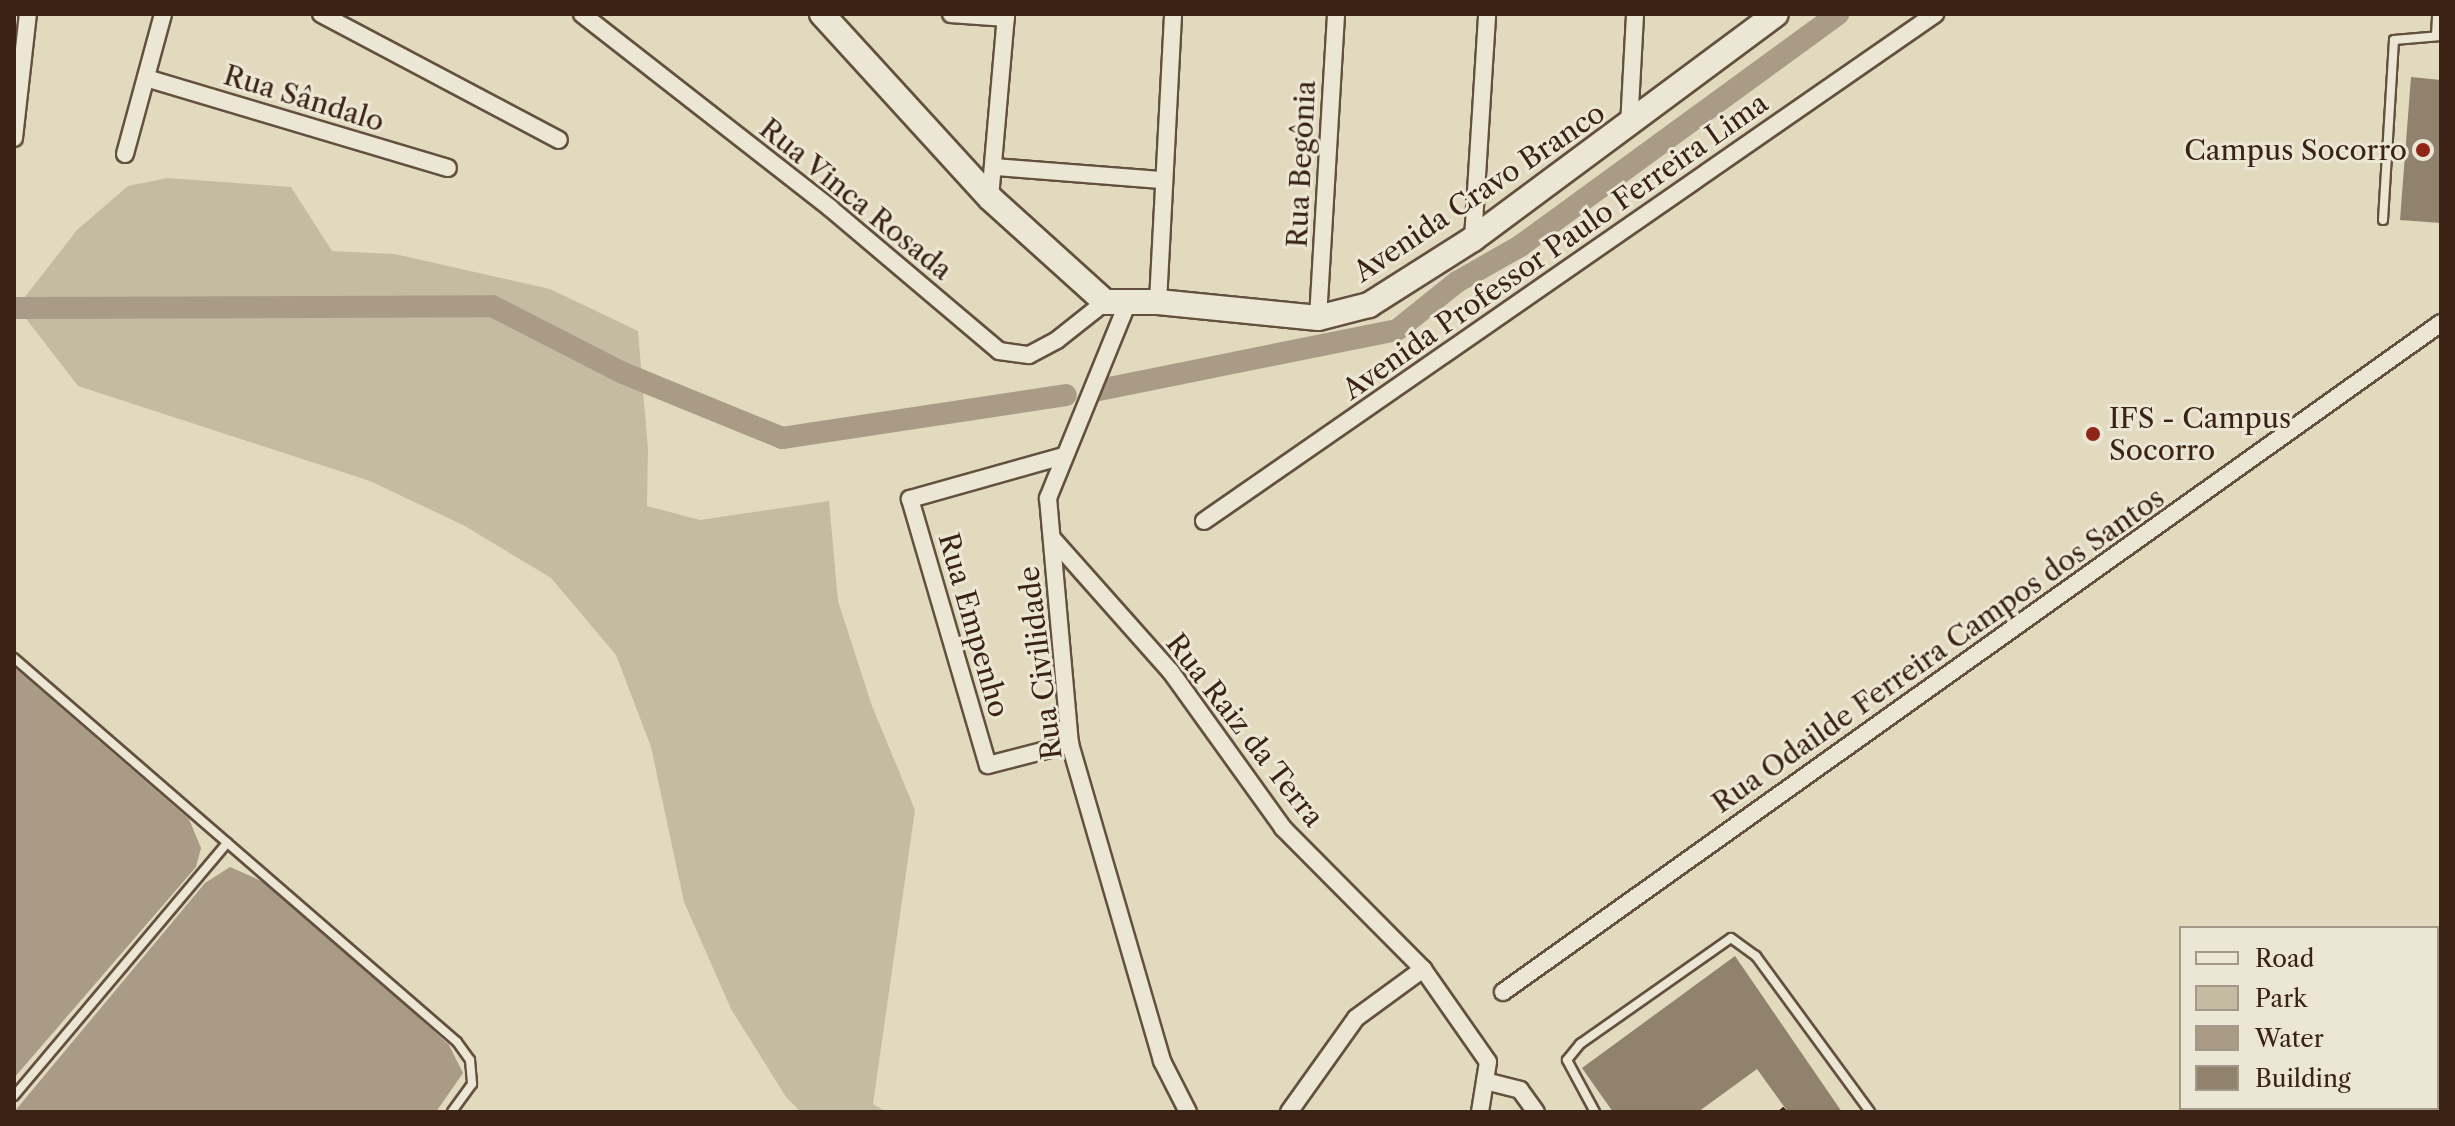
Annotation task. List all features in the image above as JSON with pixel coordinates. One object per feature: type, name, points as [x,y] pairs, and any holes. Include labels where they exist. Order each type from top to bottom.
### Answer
[{"type":"street","points":[[14,138],[28,14]]},
{"type":"street","points":[[125,154],[163,14]]},
{"type":"street","points":[[321,14],[559,140]]},
{"type":"street","name":"Rua Vinca Rosada","points":[[582,14],[830,208],[999,351],[1029,355],[1116,302]]},
{"type":"street","points":[[951,14],[1006,16],[990,198]]},
{"type":"street","points":[[1158,302],[1173,14]]},
{"type":"street","name":"Rua Begônia","points":[[1318,318],[1336,14]]},
{"type":"street","points":[[1473,239],[1487,14]]},
{"type":"street","points":[[1629,126],[1635,14]]},
{"type":"street","name":"Avenida Cravo Branco","points":[[1116,302],[1158,302],[1318,318],[1369,305],[1473,239],[1776,14]]},
{"type":"street","name":"Avenida Professor Paulo Ferreira Lima","points":[[1204,521],[1935,14]]},
{"type":"street","points":[[829,17],[990,198],[1116,302]]},
{"type":"street","name":"Rua Sândalo","points":[[146,78],[448,168]]},
{"type":"street","points":[[995,167],[1162,180]]},
{"type":"street","name":"Rua Civilidade","points":[[1116,302],[1048,498],[1070,744],[1162,1061],[1188,1112]]},
{"type":"street","name":"Rua Odailde Ferreira Campos dos Santos","points":[[1503,992],[2441,323]]},
{"type":"street","name":"Rua Empenho","points":[[1063,456],[910,499],[988,765],[1070,744]]},
{"type":"street","name":"Rua Raiz da Terra","points":[[1052,538],[1171,672],[1283,828],[1423,969],[1488,1062],[1480,1112]]},
{"type":"street","points":[[1289,1112],[1356,1018],[1423,969]]},
{"type":"street","points":[[1485,1081],[1520,1090],[1536,1112]]},
{"type":"lane","points":[[2383,220],[2394,40],[2438,36],[2437,14]]},
{"type":"lane","points":[[14,658],[457,1042],[470,1060],[472,1084],[452,1112]]},
{"type":"lane","points":[[14,1096],[227,843]]},
{"type":"lane","points":[[1595,1112],[1567,1060],[1593,1035],[1731,938],[1756,956],[1870,1112]]},
{"type":"path","points":[[1780,1112],[1785,1108]]},
{"type":"green space","points":[[168,178],[291,187],[332,251],[395,254],[550,289],[638,331],[648,449],[647,506],[700,520],[829,501],[838,601],[872,706],[915,810],[873,1104],[887,1112],[801,1112],[786,1097],[731,1009],[684,902],[651,747],[616,655],[551,578],[465,526],[370,481],[78,386],[17,307],[77,230],[128,186]]},
{"type":"water","points":[[14,667],[189,819],[201,848],[196,867],[14,1078]]},
{"type":"water","points":[[230,867],[275,887],[449,1045],[463,1073],[436,1112],[14,1112],[205,883]]},
{"type":"building","name":"Campus Socorro","points":[[2411,77],[2441,80],[2441,223],[2400,220]]},
{"type":"building","points":[[1735,956],[1842,1112],[1788,1112],[1757,1069],[1698,1112],[1613,1112],[1582,1068]]},
{"type":"waterway","points":[[1099,390],[1397,330],[1457,282],[1520,246],[1838,14]]},
{"type":"waterway","points":[[14,308],[492,306],[623,373],[782,438],[1066,395]]},
{"type":"place","name":"Campus Socorro","points":[[2423,150]]},
{"type":"place","name":"IFS - Campus Socorro","points":[[2093,434]]}]
